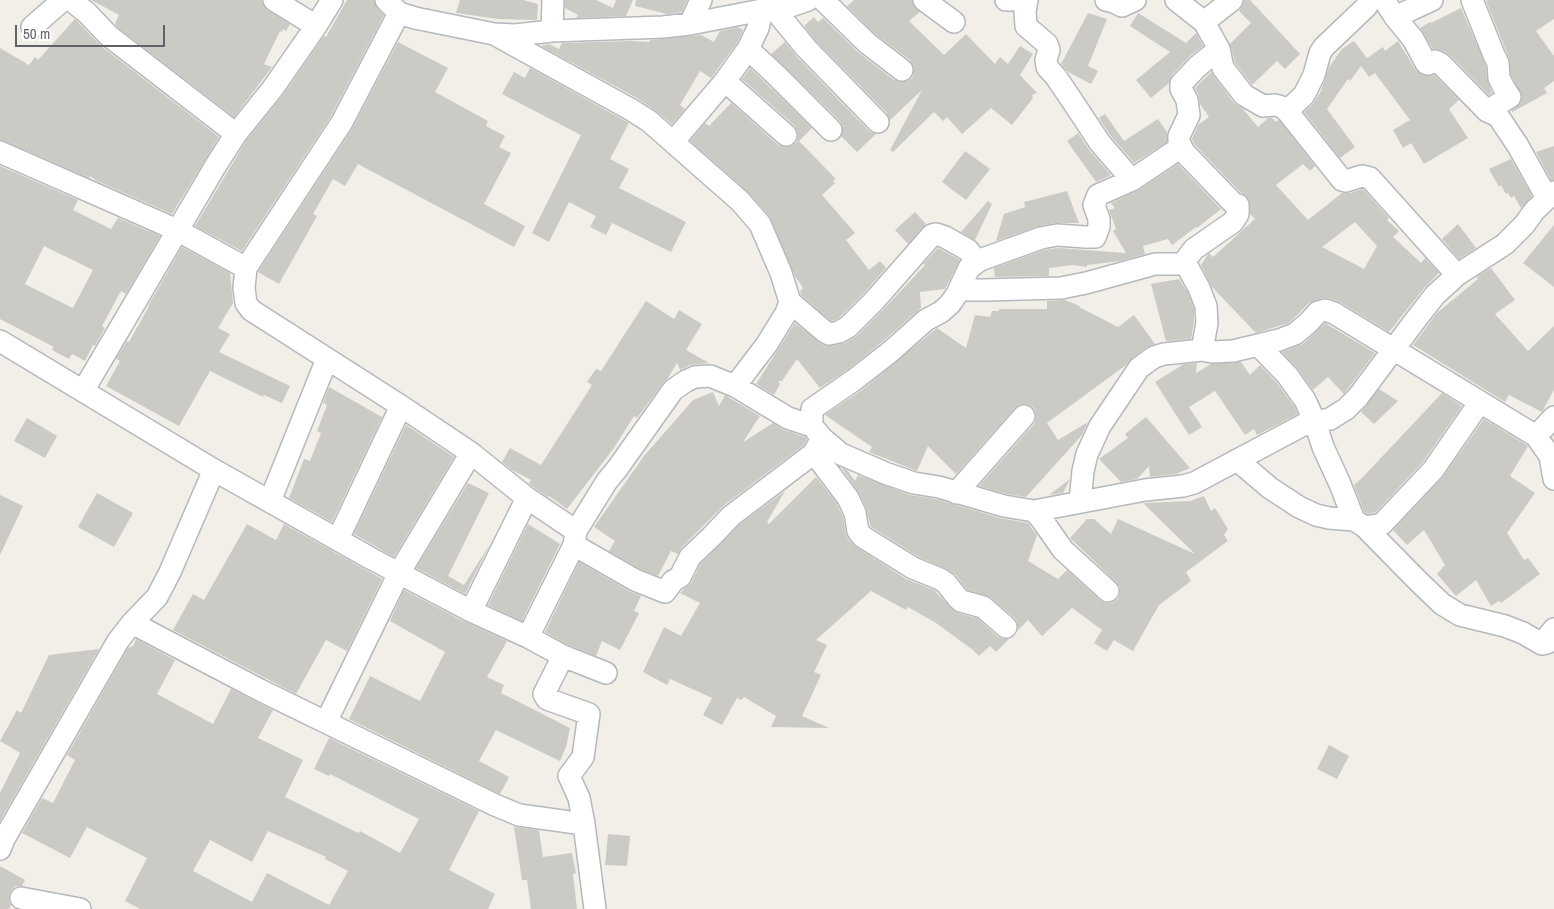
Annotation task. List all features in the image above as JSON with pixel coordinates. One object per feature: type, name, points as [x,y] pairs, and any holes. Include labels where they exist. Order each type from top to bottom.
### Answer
[{"type":"street","points":[[32,27],[63,0]]},
{"type":"street","points":[[70,0],[87,13],[109,36],[236,134]]},
{"type":"street","points":[[274,0],[316,26]]},
{"type":"street","points":[[83,391],[177,230],[236,134],[273,88],[332,0]]},
{"type":"street","points":[[552,0],[552,31]]},
{"type":"street","points":[[690,24],[701,0]]},
{"type":"street","points":[[808,0],[785,8],[768,9],[690,24],[662,27],[552,31],[515,35],[494,34],[415,18],[392,7],[342,122],[246,268],[244,288],[246,303],[251,310],[472,453],[575,538],[635,580],[665,592],[673,581],[680,577],[690,558],[731,516],[816,439]]},
{"type":"street","points":[[824,0],[867,43],[902,70]]},
{"type":"street","points":[[924,0],[954,22]]},
{"type":"street","points":[[1006,0],[1011,0]]},
{"type":"street","points":[[1026,0],[1024,12],[1026,26],[1047,44],[1049,50],[1046,60],[1047,67],[1072,99],[1100,144],[1132,180]]},
{"type":"street","points":[[1106,0],[1122,6],[1134,0]]},
{"type":"street","points":[[1176,0],[1204,22],[1219,50],[1223,68],[1244,95],[1263,106],[1275,105],[1287,111],[1334,169],[1339,178],[1346,181],[1362,176],[1370,178],[1457,275]]},
{"type":"street","points":[[1204,22],[1232,0]]},
{"type":"street","points":[[1287,111],[1304,95],[1314,75],[1320,53],[1324,47],[1374,5],[1432,0]]},
{"type":"street","points":[[528,637],[575,538],[607,481],[673,390],[695,377],[710,376],[735,386],[788,418],[840,454],[885,473],[914,483],[939,487],[1004,506],[1034,510],[1145,490],[1183,486],[1306,424],[1330,419],[1346,409],[1358,397],[1435,295],[1457,275],[1506,244],[1551,195],[1498,116],[1495,106],[1510,97],[1499,78],[1498,63],[1472,0]]},
{"type":"street","points":[[1374,5],[1413,39],[1426,63],[1435,61],[1441,64],[1487,111],[1498,116]]},
{"type":"street","points":[[673,142],[725,80],[748,49],[768,9]]},
{"type":"street","points":[[768,9],[878,122]]},
{"type":"street","points":[[494,34],[641,115],[740,201],[760,224],[781,273],[790,302],[829,334],[839,332],[848,327],[874,301],[932,235],[939,234],[968,250],[972,254],[975,264]]},
{"type":"street","points":[[748,49],[831,130]]},
{"type":"street","points":[[1202,350],[1207,323],[1206,306],[1186,264],[1187,258],[1194,249],[1233,222],[1238,214],[1238,205],[1234,204],[1181,147],[1179,141],[1180,133],[1189,115],[1187,100],[1181,84],[1197,67],[1219,50]]},
{"type":"street","points":[[725,80],[786,135]]},
{"type":"street","points":[[1006,627],[983,607],[961,600],[940,578],[913,568],[863,538],[858,531],[855,513],[848,498],[816,439],[812,409],[854,380],[890,352],[926,320],[945,308],[959,290],[969,268],[980,260],[1041,238],[1057,235],[1095,236],[1099,227],[1099,219],[1094,205],[1098,195],[1132,180],[1181,147]]},
{"type":"street","points":[[0,152],[177,230],[246,268]]},
{"type":"street","points":[[959,290],[1061,288],[1155,264],[1186,264]]},
{"type":"street","points":[[735,386],[766,344],[786,313],[790,302]]},
{"type":"street","points":[[1080,501],[1087,454],[1100,426],[1138,368],[1154,357],[1164,354],[1202,350],[1212,352],[1232,351],[1294,334],[1310,322],[1318,312],[1325,310],[1334,313],[1536,436],[1550,456],[1554,479]]},
{"type":"street","points":[[0,341],[214,470],[399,573],[563,656],[606,673]]},
{"type":"street","points":[[1258,345],[1286,375],[1305,400],[1323,447],[1359,523],[1416,580],[1442,604],[1460,615],[1505,626],[1523,633],[1542,644],[1547,642],[1548,636],[1554,629]]},
{"type":"street","points":[[270,501],[327,359]]},
{"type":"street","points":[[1237,460],[1270,488],[1299,507],[1316,515],[1359,523],[1382,524],[1434,470],[1480,402]]},
{"type":"street","points":[[338,539],[401,406]]},
{"type":"street","points":[[956,493],[1024,416]]},
{"type":"street","points":[[1536,436],[1554,417]]},
{"type":"street","points":[[326,722],[399,573],[472,453]]},
{"type":"street","points":[[0,849],[118,641],[132,623],[158,597],[214,470]]},
{"type":"street","points":[[471,611],[527,498]]},
{"type":"street","points":[[1034,510],[1063,550],[1108,591]]},
{"type":"street","points":[[132,623],[326,722],[495,805],[519,814],[584,824]]},
{"type":"street","points":[[563,656],[544,694],[547,699],[589,714],[583,758],[568,776],[579,798],[595,909]]},
{"type":"street","points":[[21,898],[80,909]]},
{"type":"building","points":[[91,0],[262,0],[267,10],[290,24],[286,31],[283,29],[282,32],[280,31],[264,64],[272,67],[234,117],[117,27],[115,24],[119,15]]},
{"type":"building","points":[[347,0],[374,0],[377,8],[384,15],[331,116],[242,251],[195,226],[246,141],[283,95],[324,36],[326,37]]},
{"type":"building","points":[[460,0],[523,0],[538,4],[537,20],[498,19],[456,13]]},
{"type":"building","points":[[565,0],[596,0],[613,8],[616,0],[633,0],[626,16],[576,18],[578,15],[565,8]]},
{"type":"building","points":[[636,0],[687,0],[682,12],[667,14],[635,6]]},
{"type":"building","points":[[854,0],[912,0],[913,5],[920,12],[909,21],[944,55],[966,34],[995,64],[1000,57],[1008,64],[1020,46],[1033,54],[1020,75],[1037,93],[1032,95],[1033,98],[1012,125],[991,108],[962,134],[947,117],[943,121],[934,112],[893,152],[890,150],[922,90],[890,120],[887,113],[815,40],[804,26],[814,17],[818,22],[823,18],[859,53],[894,80],[901,82],[912,78],[914,72],[910,60],[875,34],[847,6]]},
{"type":"building","points":[[1244,0],[1250,0],[1300,54],[1285,69],[1277,61],[1252,85],[1235,63],[1230,44],[1251,23],[1239,11]]},
{"type":"building","points":[[1554,0],[1554,19],[1536,31],[1554,56],[1554,81],[1544,88],[1547,93],[1512,112],[1521,103],[1522,96],[1511,75],[1509,58],[1486,1]]},
{"type":"building","points":[[1461,8],[1486,66],[1487,79],[1492,93],[1489,95],[1450,55],[1433,49],[1420,28]]},
{"type":"building","points":[[1088,13],[1107,19],[1088,66],[1098,71],[1091,84],[1068,72],[1061,64]]},
{"type":"building","points":[[1138,13],[1186,43],[1196,33],[1203,46],[1189,57],[1172,75],[1169,83],[1151,98],[1136,80],[1170,52],[1130,26]]},
{"type":"building","points":[[75,19],[101,46],[219,137],[172,214],[97,181],[90,176],[89,178],[0,140],[0,48],[29,65],[35,57],[38,60]]},
{"type":"building","points":[[738,27],[743,30],[737,43],[711,78],[700,71],[680,105],[685,109],[672,124],[637,98],[541,46],[549,44],[559,49],[562,43],[649,42],[650,40],[701,35],[714,42],[720,31]]},
{"type":"building","points":[[1354,41],[1367,58],[1383,47],[1385,51],[1398,41],[1415,69],[1423,75],[1434,75],[1459,100],[1449,109],[1468,138],[1424,164],[1411,143],[1403,148],[1393,130],[1410,120],[1375,73],[1369,77],[1361,66],[1350,81],[1348,79],[1327,109],[1355,147],[1340,158],[1304,112],[1313,104],[1321,91],[1329,67],[1342,49]]},
{"type":"building","points":[[398,42],[448,68],[435,92],[488,121],[486,126],[505,136],[499,147],[511,153],[484,204],[525,226],[514,247],[358,164],[345,186],[333,179],[313,214],[317,216],[279,284],[258,272],[352,129]]},
{"type":"building","points":[[785,42],[797,57],[869,131],[876,134],[857,152],[841,136],[843,127],[840,121],[771,54]]},
{"type":"building","points":[[530,68],[629,123],[610,159],[629,169],[619,188],[686,222],[671,252],[612,223],[606,235],[590,227],[596,216],[569,202],[549,242],[532,233],[581,135],[502,94],[514,72],[525,78]]},
{"type":"building","points":[[750,68],[752,69],[751,72],[752,70],[812,128],[799,141],[836,179],[833,181],[835,183],[822,195],[855,233],[846,240],[869,270],[880,261],[886,268],[865,292],[835,320],[831,321],[801,295],[800,291],[803,288],[795,276],[769,216],[748,192],[690,141],[705,123],[709,126],[731,103],[778,145],[789,147],[796,143],[798,132],[795,126],[742,79]]},
{"type":"building","points":[[1211,72],[1234,103],[1243,109],[1258,127],[1268,118],[1272,118],[1276,122],[1279,120],[1315,166],[1310,171],[1303,164],[1276,185],[1308,220],[1342,193],[1363,189],[1389,218],[1387,220],[1399,231],[1393,237],[1421,263],[1425,258],[1439,273],[1425,287],[1389,332],[1340,302],[1329,298],[1322,298],[1309,303],[1289,323],[1256,333],[1212,287],[1201,265],[1209,253],[1213,257],[1255,219],[1250,214],[1249,200],[1246,196],[1194,144],[1192,139],[1198,125],[1209,117],[1200,104],[1195,88]],"holes":[[[1355,222],[1377,246],[1364,269],[1322,247]]]},
{"type":"building","points":[[1105,114],[1124,141],[1158,119],[1167,132],[1167,142],[1134,163],[1110,135],[1099,118]]},
{"type":"building","points":[[1078,133],[1090,151],[1111,175],[1096,182],[1067,141]]},
{"type":"building","points":[[1554,146],[1554,180],[1551,180],[1536,152]]},
{"type":"building","points":[[965,151],[990,169],[966,200],[942,182]]},
{"type":"building","points":[[1511,159],[1532,196],[1521,208],[1514,196],[1511,198],[1508,193],[1506,194],[1501,185],[1499,187],[1489,169]]},
{"type":"building","points":[[1178,164],[1221,209],[1172,245],[1168,239],[1143,246],[1145,254],[1120,261],[1087,265],[1087,267],[1073,265],[1049,268],[1049,276],[995,277],[994,268],[1044,250],[1058,248],[1126,253],[1113,231],[1116,229],[1109,210],[1115,208],[1111,203],[1139,190]]},
{"type":"building","points":[[0,166],[78,200],[73,210],[111,229],[118,218],[160,236],[126,294],[121,291],[102,326],[105,328],[85,361],[72,354],[69,359],[52,350],[54,347],[0,319]],"holes":[[[44,246],[93,270],[73,308],[25,284]]]},
{"type":"building","points":[[1067,191],[1079,223],[1055,223],[1039,226],[996,241],[1004,214],[1025,207],[1024,202]]},
{"type":"building","points":[[988,201],[992,204],[975,240],[961,232]]},
{"type":"building","points":[[915,212],[926,224],[908,244],[895,230]]},
{"type":"building","points":[[1458,224],[1476,248],[1459,259],[1442,239]]},
{"type":"building","points":[[1554,225],[1554,287],[1523,263]]},
{"type":"building","points":[[182,247],[230,273],[233,303],[218,328],[230,334],[219,352],[290,386],[282,403],[264,395],[263,397],[210,371],[179,426],[106,386],[120,361],[116,359],[127,341],[129,342]]},
{"type":"building","points":[[938,248],[960,260],[945,289],[920,292],[921,308],[847,370],[820,388],[797,359],[782,381],[778,381],[780,384],[774,395],[756,384],[795,323],[823,345],[831,346],[845,343],[857,336],[883,310],[925,265],[923,264]]},
{"type":"building","points":[[1491,268],[1515,300],[1495,314],[1528,351],[1554,326],[1554,390],[1542,412],[1509,395],[1505,402],[1413,345],[1437,313],[1478,279],[1476,277]]},
{"type":"building","points":[[1179,279],[1188,293],[1194,309],[1191,339],[1166,341],[1151,284]]},
{"type":"building","points":[[1065,300],[1118,327],[1134,315],[1155,344],[1147,347],[1126,365],[1047,423],[1058,440],[1088,422],[1082,435],[1026,497],[979,486],[1034,424],[1036,412],[1033,407],[1027,404],[1020,404],[1015,408],[956,474],[928,446],[917,471],[869,452],[872,447],[825,415],[862,390],[937,328],[966,348],[975,315],[990,317],[992,311],[999,311],[999,309],[1047,309],[1047,301]]},
{"type":"building","points":[[646,301],[674,319],[679,310],[702,324],[686,350],[709,363],[690,365],[680,370],[677,363],[668,378],[637,418],[634,416],[614,448],[567,509],[529,484],[531,480],[512,470],[502,462],[510,448],[541,465],[592,385],[587,382],[596,369],[601,371]]},
{"type":"building","points":[[1325,323],[1375,353],[1344,394],[1328,377],[1313,390],[1297,368],[1282,352],[1303,344]]},
{"type":"building","points":[[1241,362],[1250,375],[1260,365],[1277,383],[1298,414],[1257,435],[1254,429],[1245,435],[1215,391],[1189,407],[1202,427],[1189,435],[1155,382],[1184,364],[1197,363],[1196,373],[1211,364]]},
{"type":"building","points":[[329,387],[382,417],[332,522],[289,498],[304,459],[310,461],[321,433],[317,431],[327,405],[323,403]]},
{"type":"building","points":[[1379,389],[1398,401],[1374,424],[1361,412]]},
{"type":"building","points":[[713,392],[719,406],[725,395],[760,416],[743,442],[773,423],[784,430],[805,437],[807,440],[804,445],[723,506],[681,548],[678,554],[671,551],[658,576],[640,569],[609,551],[615,541],[594,527],[644,456],[693,400]]},
{"type":"building","points":[[1442,393],[1462,406],[1423,462],[1376,512],[1368,514],[1364,512],[1354,485]]},
{"type":"building","points":[[1146,417],[1190,468],[1176,474],[1150,477],[1149,466],[1137,479],[1121,482],[1099,459],[1128,438],[1125,434]]},
{"type":"building","points":[[27,418],[57,436],[45,458],[14,441]]},
{"type":"building","points":[[1484,419],[1528,446],[1510,476],[1535,493],[1507,533],[1524,560],[1528,558],[1540,574],[1501,603],[1499,601],[1491,606],[1476,580],[1456,596],[1437,574],[1445,565],[1424,530],[1407,545],[1393,530],[1442,478]]},
{"type":"building","points":[[406,425],[454,457],[394,557],[354,534]]},
{"type":"building","points":[[841,467],[847,470],[855,481],[858,475],[910,495],[936,499],[1000,518],[1028,523],[1037,535],[1028,561],[1058,579],[1067,570],[1100,600],[1106,603],[1112,603],[1118,599],[1120,587],[1070,538],[1087,519],[1094,519],[1111,534],[1118,519],[1195,554],[1143,503],[1190,501],[1204,496],[1211,511],[1215,508],[1228,529],[1224,535],[1228,541],[1186,572],[1191,581],[1159,605],[1133,651],[1114,640],[1107,651],[1094,643],[1102,630],[1072,608],[1042,636],[1028,620],[1018,630],[1018,623],[1015,618],[991,598],[967,590],[956,575],[947,569],[919,557],[871,527],[866,508],[859,493]]},
{"type":"building","points":[[816,477],[837,504],[843,517],[848,539],[856,547],[906,579],[934,590],[953,610],[977,618],[998,637],[1009,639],[996,652],[990,646],[979,656],[936,623],[908,607],[906,610],[871,591],[816,640],[827,645],[814,672],[821,675],[802,716],[829,728],[771,727],[776,716],[744,697],[741,700],[737,698],[722,725],[703,715],[712,698],[670,679],[667,685],[643,672],[664,627],[681,636],[700,603],[680,593],[691,583],[700,565],[739,525],[785,491],[767,522],[769,524]]},
{"type":"building","points":[[1070,479],[1063,493],[1049,495]]},
{"type":"building","points":[[468,483],[489,493],[448,576],[464,585],[490,544],[465,594],[416,568]]},
{"type":"building","points":[[97,493],[133,513],[114,547],[78,527]]},
{"type":"building","points":[[0,495],[23,506],[0,555]]},
{"type":"building","points":[[247,524],[276,540],[284,524],[382,579],[347,651],[326,640],[296,694],[173,630],[193,594],[204,600]]},
{"type":"building","points":[[528,524],[560,544],[522,621],[488,605]]},
{"type":"building","points":[[579,562],[641,596],[634,611],[639,613],[620,650],[602,641],[596,656],[564,643],[545,632]]},
{"type":"building","points":[[404,590],[465,622],[507,641],[487,677],[504,685],[501,693],[570,728],[566,747],[560,761],[496,730],[479,761],[509,777],[500,794],[349,719],[370,676],[420,701],[445,652],[390,621]]},
{"type":"building","points":[[136,639],[175,660],[157,694],[213,724],[231,689],[273,710],[258,738],[303,760],[285,797],[358,833],[360,831],[400,853],[419,819],[330,774],[329,776],[314,769],[329,738],[479,811],[449,870],[495,894],[488,909],[140,909],[125,901],[147,858],[87,827],[70,858],[22,833],[42,798],[53,803],[75,760],[67,755],[128,648],[133,646]],"holes":[[[268,831],[326,857],[325,859],[348,871],[329,905],[267,873],[252,902],[193,871],[210,840],[252,862]]]},
{"type":"building","points":[[99,649],[0,821],[0,793],[20,753],[0,741],[17,710],[21,713],[49,655]]},
{"type":"building","points":[[1329,745],[1349,756],[1337,779],[1317,769]]},
{"type":"building","points":[[514,827],[539,830],[543,857],[572,853],[576,873],[573,874],[577,909],[531,909],[527,880],[522,880]]},
{"type":"building","points":[[608,834],[630,836],[627,866],[605,865]]},
{"type":"building","points":[[0,866],[25,880],[22,886],[16,886],[11,890],[9,902],[11,905],[9,909],[0,909]]}]
